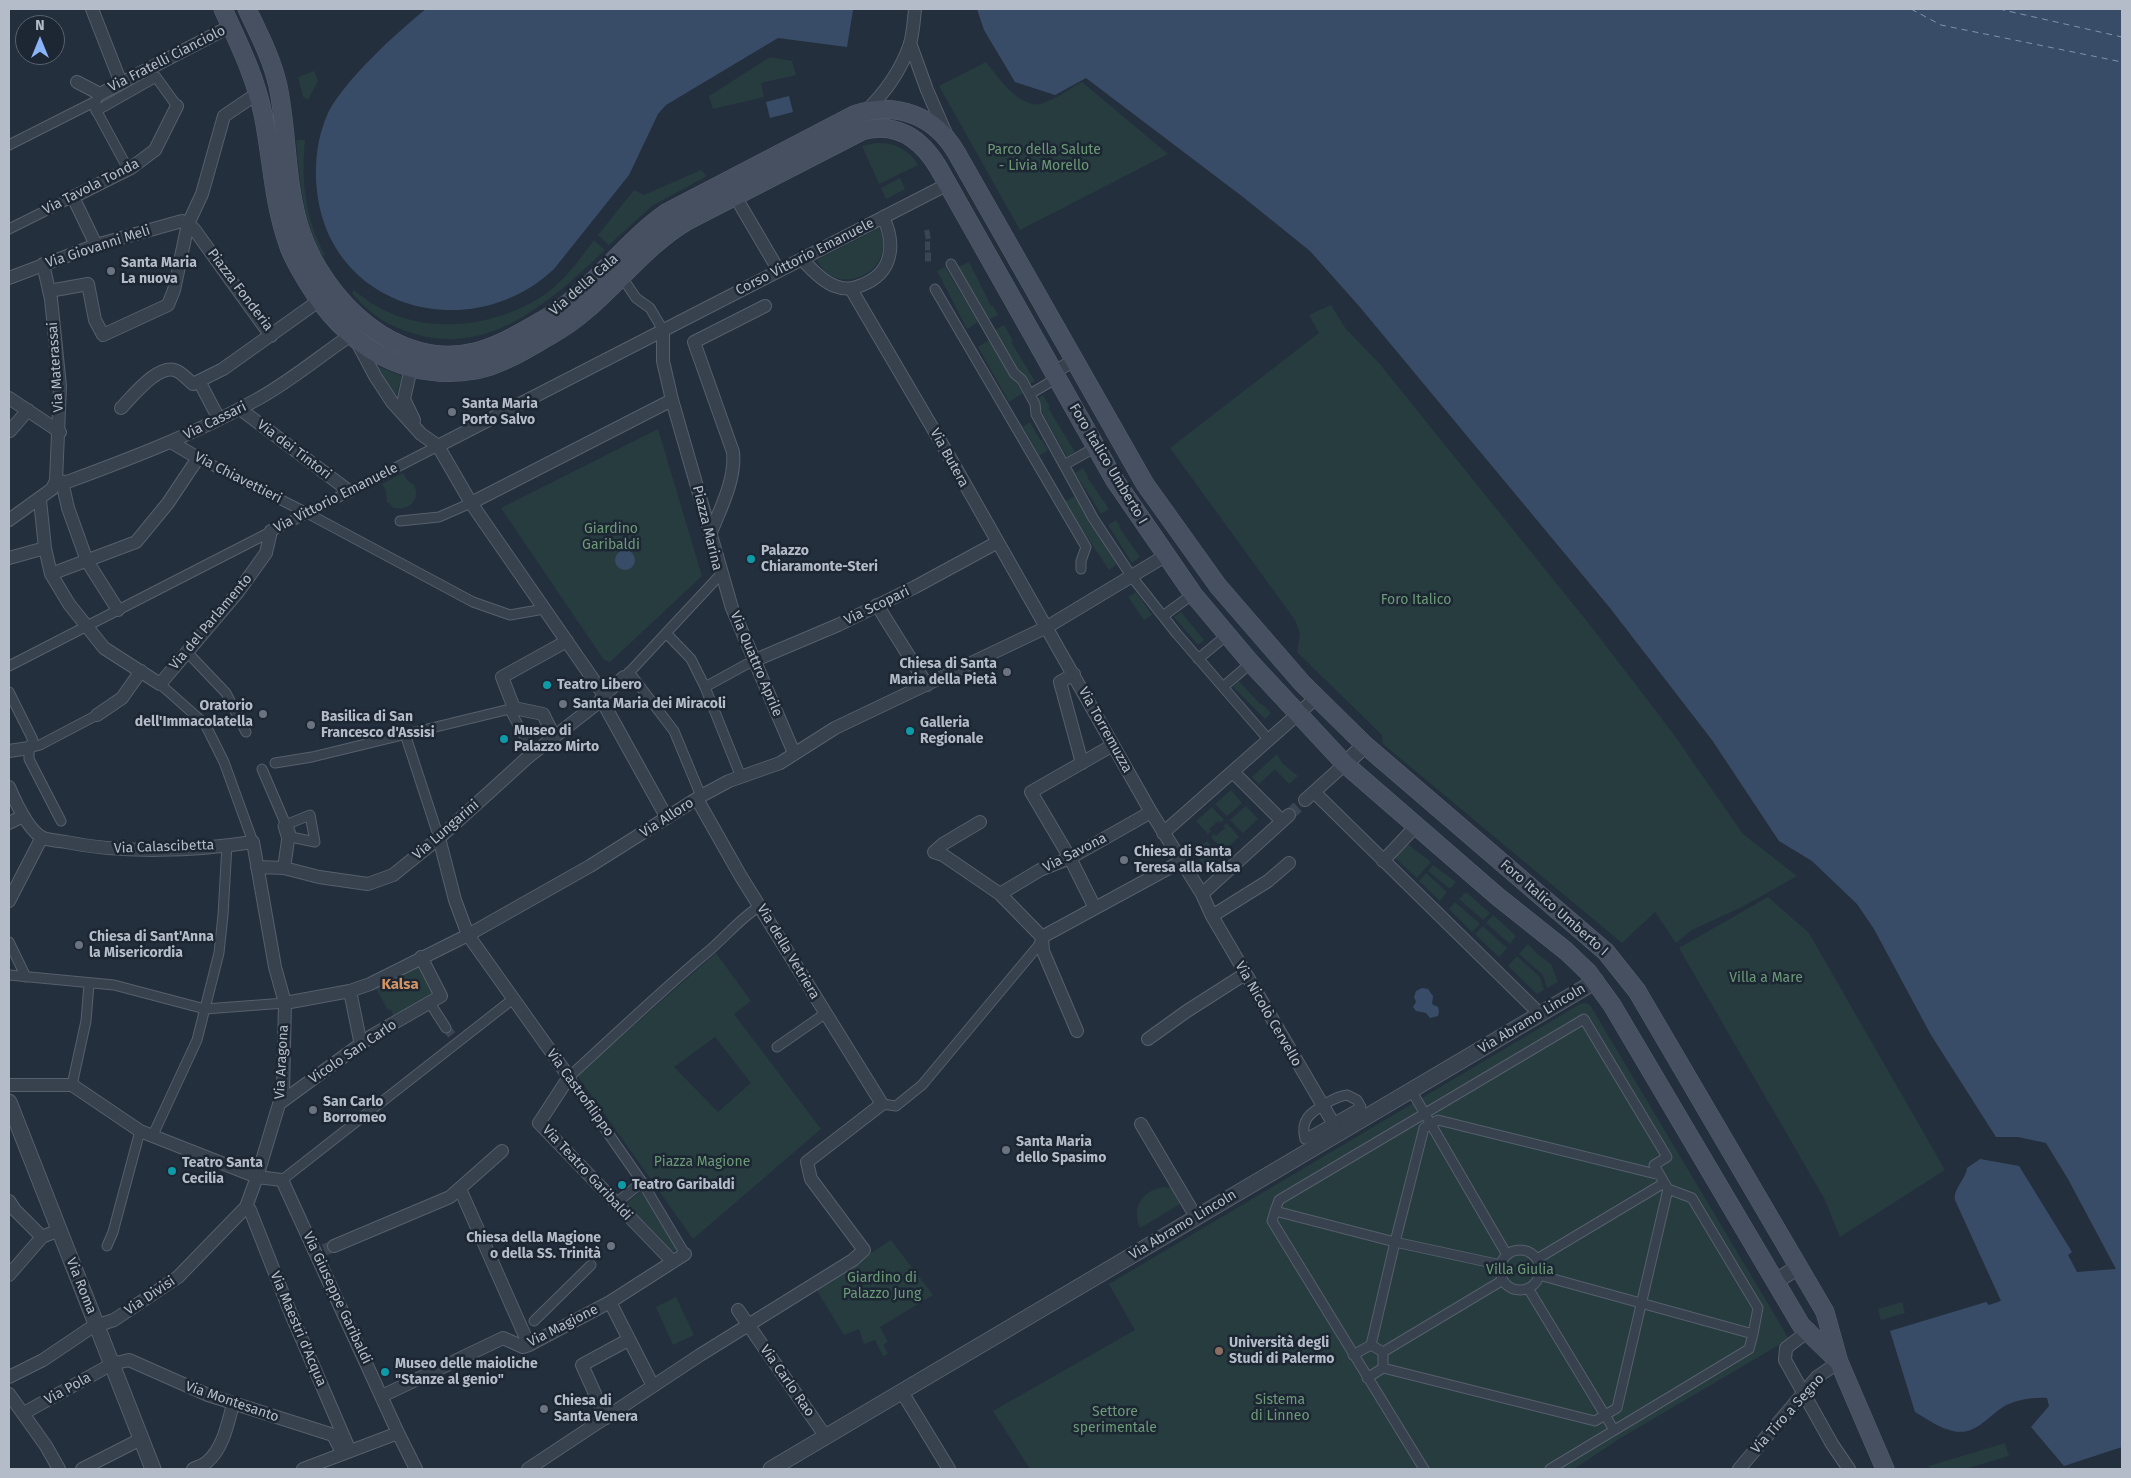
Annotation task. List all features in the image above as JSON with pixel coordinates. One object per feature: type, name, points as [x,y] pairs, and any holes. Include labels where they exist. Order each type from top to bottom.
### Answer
[{"type":"main road","name":"Via della Cala","points":[[223,9],[248,62],[258,93],[282,225],[296,262],[320,300],[353,337],[377,354],[411,368],[459,372],[499,363],[567,325],[622,277],[667,234],[735,196],[853,135],[876,128],[893,129],[913,137],[931,156],[950,188]]},
{"type":"main road","name":"Via della Cala","points":[[247,9],[268,54],[278,86],[294,205],[301,231],[316,266],[347,307],[370,328],[404,346],[448,355],[474,352],[492,347],[544,319],[571,300],[646,228],[666,213],[843,120],[865,112],[894,110],[917,116],[939,128],[948,138],[975,184]]},
{"type":"main road","name":"Foro Italico Umberto I","points":[[975,184],[1145,484],[1185,542],[1245,619],[1316,698],[1365,745],[1606,952],[1618,965],[1637,991],[1825,1312],[1840,1362]]},
{"type":"main road","name":"Foro Italico Umberto I","points":[[950,188],[1122,492],[1193,594],[1251,663],[1345,764],[1566,951],[1596,981],[1801,1326],[1840,1362]]},
{"type":"main road","points":[[1840,1362],[1885,1469]]},
{"type":"street","points":[[92,9],[121,84]]},
{"type":"street","points":[[865,112],[879,99],[893,79],[910,43],[915,9]]},
{"type":"street","name":"Via Fratelli Cianciolo","points":[[77,82],[96,103],[121,84],[231,26]]},
{"type":"street","points":[[910,43],[927,90],[948,138]]},
{"type":"street","points":[[9,145],[96,103],[156,77],[177,106]]},
{"type":"street","points":[[49,291],[88,284],[95,320],[103,335],[168,305],[174,290],[188,224],[202,194],[224,116],[258,93]]},
{"type":"street","points":[[96,103],[128,169]]},
{"type":"street","name":"Via Tavola Tonda","points":[[9,229],[128,169],[155,150],[177,106]]},
{"type":"street","name":"Corso Vittorio Emanuele","points":[[663,330],[883,217],[950,188]]},
{"type":"street","points":[[735,196],[779,270]]},
{"type":"street","points":[[73,197],[96,246]]},
{"type":"street","points":[[802,258],[808,266],[834,286],[851,290],[870,282],[877,277],[887,262],[891,242],[883,217]]},
{"type":"street","name":"Via Giovanni Meli","points":[[9,278],[96,246],[182,221],[188,224]]},
{"type":"street","name":"Piazza Fonderia","points":[[188,224],[194,229],[271,336],[320,300]]},
{"type":"street","name":"Via Materassai","points":[[43,264],[49,291],[60,386],[60,478]]},
{"type":"street","points":[[951,264],[1014,373],[1022,380],[1030,394],[1035,404],[1036,414],[1093,518],[1132,577],[1198,659],[1268,740]]},
{"type":"street","points":[[622,277],[636,298],[650,308],[663,330]]},
{"type":"street","name":"Via Butera","points":[[851,290],[949,456],[996,543],[1047,627]]},
{"type":"street","points":[[935,290],[1086,547],[1080,561],[1081,570]]},
{"type":"street","points":[[710,535],[728,491],[734,462],[733,452],[694,342],[765,306]]},
{"type":"street","name":"Piazza Marina","points":[[602,697],[627,675],[721,574],[672,400],[663,361],[663,330]]},
{"type":"street","name":"Via Vittorio Emanuele","points":[[9,666],[663,330]]},
{"type":"street","points":[[120,408],[156,374],[167,369],[177,371],[192,384],[223,369],[271,336]]},
{"type":"street","points":[[353,337],[385,392],[421,434],[438,446],[471,503],[567,641],[602,697],[667,818]]},
{"type":"street","name":"Via Cassari","points":[[60,478],[171,442],[240,409],[258,400],[353,337]]},
{"type":"street","points":[[1030,394],[1075,360]]},
{"type":"street","points":[[411,368],[404,400],[421,434]]},
{"type":"street","points":[[199,381],[219,419]]},
{"type":"street","points":[[9,398],[60,432]]},
{"type":"street","points":[[400,521],[439,517],[471,503],[672,400]]},
{"type":"street","name":"Via dei Tintori","points":[[240,409],[349,491]]},
{"type":"street","points":[[10,431],[28,410]]},
{"type":"street","name":"Via Chiavettieri","points":[[171,442],[473,602],[510,615],[544,609]]},
{"type":"street","points":[[1064,465],[1096,448]]},
{"type":"street","points":[[51,574],[136,542],[168,503],[198,458]]},
{"type":"street","points":[[9,520],[37,502],[52,489],[60,478]]},
{"type":"street","points":[[60,478],[87,562],[118,610]]},
{"type":"street","points":[[37,502],[42,523],[44,548],[51,574],[86,626],[104,648],[160,684],[205,724],[224,762],[253,842]]},
{"type":"street","name":"Via del Parlamento","points":[[160,684],[238,592],[266,553],[271,531]]},
{"type":"street","points":[[1165,556],[1185,542]]},
{"type":"street","name":"Via Scopari","points":[[750,663],[838,626],[996,543]]},
{"type":"street","points":[[9,558],[44,548]]},
{"type":"street","name":"Via Alloro","points":[[285,1002],[350,991],[370,984],[468,935],[590,866],[699,798],[741,776],[780,764],[794,753],[832,730],[1047,627],[1165,556]]},
{"type":"street","name":"Via Quattro Aprile","points":[[721,574],[750,663],[794,753]]},
{"type":"street","points":[[1163,616],[1193,594]]},
{"type":"street","points":[[877,605],[927,685]]},
{"type":"street","name":"Via Torremuzza","points":[[1047,627],[1180,862]]},
{"type":"street","points":[[666,633],[691,659],[705,687],[741,776]]},
{"type":"street","points":[[1198,659],[1227,635]]},
{"type":"street","points":[[531,749],[521,740],[502,677],[567,641]]},
{"type":"street","points":[[187,652],[226,693],[246,732]]},
{"type":"street","points":[[705,687],[750,663]]},
{"type":"street","points":[[1223,687],[1251,663]]},
{"type":"street","points":[[9,752],[29,748],[56,737],[97,715],[122,698],[141,671]]},
{"type":"street","points":[[1074,674],[1060,682],[1082,764]]},
{"type":"street","points":[[627,675],[674,731],[699,798]]},
{"type":"street","points":[[9,692],[33,740],[29,748],[29,759],[61,821]]},
{"type":"street","name":"Via Lungarini","points":[[257,867],[284,868],[329,879],[368,884],[393,875],[439,838],[554,736],[602,697]]},
{"type":"street","points":[[1164,833],[1316,698]]},
{"type":"street","points":[[275,763],[312,757],[513,710],[542,714],[554,736]]},
{"type":"street","points":[[405,734],[439,838]]},
{"type":"street","points":[[1095,908],[1070,858],[1032,792],[1113,745]]},
{"type":"street","points":[[1365,745],[1310,796],[1383,860],[1540,1014]]},
{"type":"street","points":[[262,768],[287,830],[284,868]]},
{"type":"street","points":[[1202,894],[1285,818],[1233,772]]},
{"type":"street","points":[[9,787],[23,816],[42,837],[9,902]]},
{"type":"street","name":"Via della Vetriera","points":[[699,798],[760,906],[882,1104]]},
{"type":"street","name":"Via Savona","points":[[1000,894],[1040,870],[1070,858],[1151,812]]},
{"type":"street","points":[[9,823],[23,816]]},
{"type":"street","points":[[980,822],[943,844],[934,852],[943,855],[1000,894],[1042,937],[1043,950],[1077,1031]]},
{"type":"street","points":[[1383,860],[1416,826]]},
{"type":"street","name":"Via Calascibetta","points":[[42,837],[124,850],[253,842]]},
{"type":"street","name":"Via Castrofilippo","points":[[439,838],[455,900],[468,935],[642,1182],[685,1254]]},
{"type":"street","name":"Via Aragona","points":[[253,842],[275,967],[285,1002],[283,1092],[257,1177]]},
{"type":"street","points":[[108,1246],[146,1134],[197,1040],[219,953],[224,915],[226,845]]},
{"type":"street","points":[[528,1469],[658,1383],[853,1260],[864,1250],[811,1180],[807,1162],[882,1104],[896,1106],[922,1085],[1038,946],[1042,937],[1180,862]]},
{"type":"street","name":"Via Nicolò Cervello","points":[[1180,862],[1202,894],[1212,916],[1335,1128]]},
{"type":"street","points":[[1212,916],[1268,881],[1289,863]]},
{"type":"street","points":[[568,1077],[663,990],[726,936],[748,914],[760,906]]},
{"type":"street","points":[[9,942],[26,977]]},
{"type":"street","points":[[421,958],[441,996],[430,1003],[446,1028]]},
{"type":"street","points":[[1148,1039],[1187,1011],[1245,974]]},
{"type":"street","points":[[9,975],[108,985],[205,1009],[285,1002]]},
{"type":"street","name":"Via Abramo Lincoln","points":[[771,1469],[1196,1217],[1335,1128],[1411,1090],[1596,981]]},
{"type":"street","points":[[72,1085],[86,1021],[89,984]]},
{"type":"street","points":[[350,991],[361,1045]]},
{"type":"street","points":[[9,1086],[72,1085],[146,1134],[257,1177],[282,1180],[513,999]]},
{"type":"street","name":"Vicolo San Carlo","points":[[280,1103],[373,1035],[430,1003]]},
{"type":"street","points":[[777,1047],[826,1013]]},
{"type":"street","points":[[1368,1378],[1383,1368],[1594,1421],[1617,1408],[1642,1304],[1664,1182],[1654,1165],[1667,1157],[1584,1019],[1279,1200],[1274,1211],[1272,1221],[1353,1354],[1424,1469]]},
{"type":"street","name":"Via Teatro Garibaldi","points":[[568,1077],[539,1124],[673,1262]]},
{"type":"street","points":[[1411,1090],[1507,1255]]},
{"type":"street","points":[[1347,1095],[1357,1100],[1361,1107],[1335,1128],[1305,1139],[1303,1132],[1306,1118],[1322,1106],[1335,1098],[1347,1095]]},
{"type":"street","name":"Via Roma","points":[[9,1102],[153,1469]]},
{"type":"street","points":[[1371,1346],[1424,1128],[1438,1120],[1664,1182],[1692,1198],[1758,1308],[1749,1349],[1550,1469]]},
{"type":"street","points":[[1141,1124],[1196,1217]]},
{"type":"street","points":[[325,1250],[450,1196],[502,1151]]},
{"type":"street","name":"Via Divisi","points":[[9,1377],[43,1360],[87,1330],[114,1320],[178,1277],[246,1208],[257,1177]]},
{"type":"street","name":"Via Giuseppe Garibaldi","points":[[282,1180],[325,1250],[382,1396],[416,1469]]},
{"type":"street","points":[[615,1204],[642,1182]]},
{"type":"street","points":[[1536,1259],[1664,1182]]},
{"type":"street","points":[[460,1189],[529,1345]]},
{"type":"street","points":[[9,1201],[15,1210],[42,1237]]},
{"type":"street","name":"Via Maestri d'Acqua","points":[[246,1208],[250,1210],[346,1453]]},
{"type":"street","points":[[1274,1211],[1395,1242],[1500,1265]]},
{"type":"street","points":[[9,1275],[42,1237],[59,1230]]},
{"type":"street","points":[[1517,1250],[1532,1254],[1536,1259],[1539,1275],[1533,1285],[1528,1288],[1514,1289],[1503,1280],[1500,1265],[1507,1255],[1517,1250]]},
{"type":"street","name":"Via Magione","points":[[382,1396],[504,1338],[523,1347],[529,1345],[610,1302],[685,1254]]},
{"type":"street","points":[[534,1321],[591,1265]]},
{"type":"street","points":[[1775,1282],[1798,1267]]},
{"type":"street","points":[[1539,1275],[1753,1334]]},
{"type":"street","points":[[1383,1352],[1503,1280]]},
{"type":"street","points":[[1528,1288],[1614,1430]]},
{"type":"street","points":[[610,1302],[628,1340],[658,1383]]},
{"type":"street","name":"Via Carlo Rao","points":[[738,1310],[826,1437]]},
{"type":"street","points":[[1807,1332],[1786,1348],[1784,1360],[1832,1444],[1849,1469]]},
{"type":"street","points":[[606,1418],[582,1365],[628,1340]]},
{"type":"street","points":[[1353,1354],[1371,1346]]},
{"type":"street","points":[[1371,1346],[1383,1352]]},
{"type":"street","points":[[1383,1352],[1383,1368]]},
{"type":"street","name":"Via Montesanto","points":[[112,1364],[129,1360],[173,1381],[233,1404],[333,1435],[346,1453]]},
{"type":"street","name":"Via Tiro a Segno","points":[[1739,1469],[1817,1378],[1840,1362]]},
{"type":"street","name":"Via Pola","points":[[24,1413],[112,1364]]},
{"type":"street","points":[[902,1392],[949,1469]]},
{"type":"street","points":[[9,1394],[18,1409],[24,1413],[59,1469]]},
{"type":"street","points":[[193,1469],[212,1466],[233,1404]]},
{"type":"street","points":[[303,1469],[325,1465],[346,1453],[398,1433]]},
{"type":"street","points":[[82,1469],[141,1439]]},
{"type":"green space","points":[[770,57],[792,61],[796,75],[761,83],[764,97],[713,109],[709,96]]},
{"type":"green space","name":"Parco della Salute - Livia Morello","points":[[986,62],[1009,90],[1024,101],[1032,104],[1040,104],[1051,100],[1082,82],[1168,154],[1020,230],[939,86]]},
{"type":"green space","points":[[314,71],[318,81],[308,100],[303,97],[298,77]]},
{"type":"green space","points":[[296,140],[305,140],[304,184],[306,199],[313,227],[325,255],[323,256],[310,228],[306,214]]},
{"type":"green space","points":[[876,143],[894,145],[900,148],[910,155],[918,165],[879,184],[862,146]]},
{"type":"green space","points":[[701,170],[707,176],[652,206],[609,245],[598,235],[634,190],[644,195]]},
{"type":"green space","points":[[900,178],[905,189],[886,199],[881,188]]},
{"type":"green space","points":[[879,228],[883,243],[881,257],[874,268],[863,276],[851,279],[838,278],[826,272],[817,260]]},
{"type":"green space","points":[[594,240],[605,250],[565,287],[520,319],[496,330],[470,337],[443,339],[415,334],[397,328],[380,319],[352,293],[354,290],[373,304],[406,319],[427,323],[449,324],[494,318],[515,311],[552,289],[569,272]]},
{"type":"green space","points":[[969,262],[991,306],[993,306],[998,315],[989,320],[959,267]]},
{"type":"green space","points":[[945,267],[978,322],[967,329],[937,271]]},
{"type":"green space","name":"Foro Italico","points":[[1331,305],[1346,329],[1379,363],[1590,625],[1672,732],[1743,834],[1797,876],[1742,907],[1692,930],[1676,943],[1655,912],[1622,943],[1383,744],[1382,735],[1297,652],[1300,634],[1295,620],[1170,448],[1319,333],[1309,315]]},
{"type":"green space","points":[[1004,325],[1013,341],[1011,342],[1035,381],[1027,385],[995,330]]},
{"type":"green space","points":[[989,340],[1023,393],[1009,402],[978,347]]},
{"type":"green space","points":[[377,366],[402,376],[395,400],[376,369]]},
{"type":"green space","points":[[1043,395],[1050,407],[1048,408],[1075,452],[1067,457],[1035,400]]},
{"type":"green space","points":[[1030,422],[1048,450],[1039,456],[1023,427]]},
{"type":"green space","name":"Giardino Garibaldi","points":[[658,429],[702,576],[610,662],[604,660],[501,508]]},
{"type":"green space","points":[[1083,468],[1109,509],[1101,514],[1075,473]]},
{"type":"green space","points":[[403,473],[407,480],[414,485],[416,490],[415,500],[404,508],[394,508],[387,502],[386,491],[382,484]]},
{"type":"green space","points":[[1075,496],[1117,564],[1109,570],[1064,502]]},
{"type":"green space","points":[[1116,520],[1140,557],[1132,563],[1108,525]]},
{"type":"green space","points":[[1136,592],[1152,615],[1144,620],[1128,597]]},
{"type":"green space","points":[[1181,612],[1204,640],[1198,645],[1174,617]]},
{"type":"green space","points":[[1239,681],[1271,713],[1265,719],[1233,687]]},
{"type":"green space","points":[[1277,754],[1282,763],[1298,776],[1289,784],[1275,769],[1259,784],[1252,777]]},
{"type":"green space","points":[[1231,790],[1242,803],[1227,816],[1215,804]]},
{"type":"green space","points":[[1246,806],[1258,819],[1243,833],[1230,820]]},
{"type":"green space","points":[[1212,807],[1224,820],[1220,823],[1218,821],[1209,829],[1211,831],[1208,834],[1196,821]]},
{"type":"green space","points":[[1227,823],[1239,837],[1224,851],[1211,837],[1214,834],[1216,836],[1225,828],[1223,826]]},
{"type":"green space","points":[[1207,841],[1220,855],[1205,869],[1195,852]]},
{"type":"green space","points":[[1406,843],[1431,862],[1417,878],[1393,856]]},
{"type":"green space","points":[[1433,865],[1456,882],[1450,889],[1428,871]]},
{"type":"green space","points":[[1426,873],[1447,892],[1440,901],[1419,881]]},
{"type":"green space","points":[[1466,892],[1490,913],[1483,920],[1459,899]]},
{"type":"green space","name":"Villa a Mare","points":[[1768,897],[1809,933],[1945,1170],[1840,1237],[1824,1198],[1679,948]]},
{"type":"green space","points":[[1455,902],[1480,924],[1472,932],[1449,909]]},
{"type":"green space","points":[[1493,915],[1516,936],[1510,944],[1486,923]]},
{"type":"green space","points":[[1483,926],[1507,948],[1499,957],[1475,934]]},
{"type":"green space","points":[[1528,944],[1551,964],[1558,982],[1547,988],[1543,975],[1519,954]]},
{"type":"green space","name":"Piazza Magione","points":[[716,953],[751,1001],[734,1014],[821,1129],[693,1239],[577,1075]],"holes":[[[715,1037],[751,1083],[718,1112],[674,1067]]]},
{"type":"green space","points":[[1517,956],[1540,977],[1544,990],[1537,994],[1508,966]]},
{"type":"green space","points":[[422,961],[440,996],[394,1020],[391,1009],[388,1010],[375,987]]},
{"type":"green space","name":"Villa Giulia","points":[[1580,1004],[1590,1005],[1789,1339],[1619,1439],[1574,1469],[1030,1469],[993,1411],[1135,1330],[1109,1284]]},
{"type":"green space","points":[[1163,1187],[1172,1188],[1180,1204],[1140,1228],[1137,1213],[1140,1201],[1149,1192]]},
{"type":"green space","points":[[641,1191],[678,1249],[670,1253],[626,1203]]},
{"type":"green space","name":"Giardino di Palazzo Jung","points":[[891,1240],[933,1295],[880,1327],[888,1342],[883,1345],[888,1354],[883,1356],[875,1340],[864,1344],[859,1329],[844,1335],[816,1289]]},
{"type":"green space","points":[[676,1297],[694,1335],[673,1345],[656,1307]]},
{"type":"green space","points":[[1902,1302],[1905,1313],[1881,1320],[1878,1309]]},
{"type":"green space","points":[[2005,1443],[2009,1456],[1965,1469],[1930,1469],[1929,1466]]},
{"type":"water","points":[[426,9],[853,10],[847,47],[778,38],[666,105],[658,114],[629,175],[554,269],[521,293],[484,306],[446,310],[409,304],[376,289],[348,264],[328,232],[316,181],[317,151],[321,132],[328,113],[336,100],[358,72],[401,30]]},
{"type":"water","points":[[977,9],[2122,9],[2122,1447],[2064,1466],[2031,1427],[2049,1406],[2047,1398],[2013,1402],[2003,1407],[1974,1429],[1961,1432],[1943,1428],[1915,1412],[1890,1331],[1986,1302],[1989,1305],[2001,1301],[1955,1200],[1956,1192],[1967,1168],[1980,1159],[2019,1166],[2072,1252],[2068,1255],[2077,1272],[2116,1269],[2068,1179],[2046,1143],[2018,1137],[1996,1137],[1931,1035],[1874,929],[1857,904],[1812,861],[1779,841],[1712,740],[1610,608],[1359,306],[1310,251],[1243,197],[1086,78],[1055,95],[1015,82],[984,30]]},
{"type":"water","points":[[789,96],[793,112],[770,118],[766,102]]},
{"type":"water","points":[[621,550],[629,550],[635,556],[635,564],[629,570],[621,570],[615,564],[615,556]]},
{"type":"water","points":[[1422,988],[1428,989],[1433,996],[1432,1004],[1438,1007],[1438,1016],[1430,1018],[1426,1013],[1416,1011],[1413,1007],[1416,1002],[1414,997],[1416,991]]},
{"type":"ferry route","points":[[1911,9],[1941,25],[2122,62]]},
{"type":"ferry route","points":[[1999,9],[2122,37]]},
{"type":"tunnel","points":[[925,235],[930,234]]},
{"type":"tunnel","points":[[925,246],[930,246]]},
{"type":"tunnel","points":[[925,257],[931,257]]},
{"type":"tunnel","points":[[1289,815],[1305,800]]},
{"type":"tunnel","points":[[446,1028],[457,1041]]},
{"type":"tunnel","points":[[324,1250],[334,1246]]},
{"type":"place","name":"Santa Maria La nuova","points":[[111,271]]},
{"type":"place","name":"Santa Maria Porto Salvo","points":[[452,412]]},
{"type":"place","name":"Palazzo Chiaramonte-Steri","points":[[751,559]]},
{"type":"place","name":"Chiesa di Santa Maria della Pietà","points":[[1007,672]]},
{"type":"place","name":"Teatro Libero","points":[[547,685]]},
{"type":"place","name":"Santa Maria dei Miracoli","points":[[563,704]]},
{"type":"place","name":"Oratorio dell'Immacolatella","points":[[263,714]]},
{"type":"place","name":"Basilica di San Francesco d'Assisi","points":[[311,725]]},
{"type":"place","name":"Galleria Regionale","points":[[910,731]]},
{"type":"place","name":"Museo di Palazzo Mirto","points":[[504,739]]},
{"type":"place","name":"Chiesa di Santa Teresa alla Kalsa","points":[[1124,860]]},
{"type":"place","name":"Chiesa di Sant'Anna la Misericordia","points":[[79,945]]},
{"type":"place","name":"San Carlo Borromeo","points":[[313,1110]]},
{"type":"place","name":"Santa Maria dello Spasimo","points":[[1006,1150]]},
{"type":"place","name":"Teatro Santa Cecilia","points":[[172,1171]]},
{"type":"place","name":"Teatro Garibaldi","points":[[622,1185]]},
{"type":"place","name":"Chiesa della Magione o della SS. Trinità","points":[[611,1246]]},
{"type":"place","name":"Università degli Studi di Palermo","points":[[1219,1351]]},
{"type":"place","name":"Museo delle maioliche \"Stanze al genio\"","points":[[385,1372]]},
{"type":"place","name":"Chiesa di Santa Venera","points":[[544,1409]]},
{"type":"district","name":"Kalsa","points":[[400,985]]},
{"type":"park label","name":"Sistema di Linneo","points":[[1280,1408]]},
{"type":"park label","name":"Settore sperimentale","points":[[1115,1420]]}]
